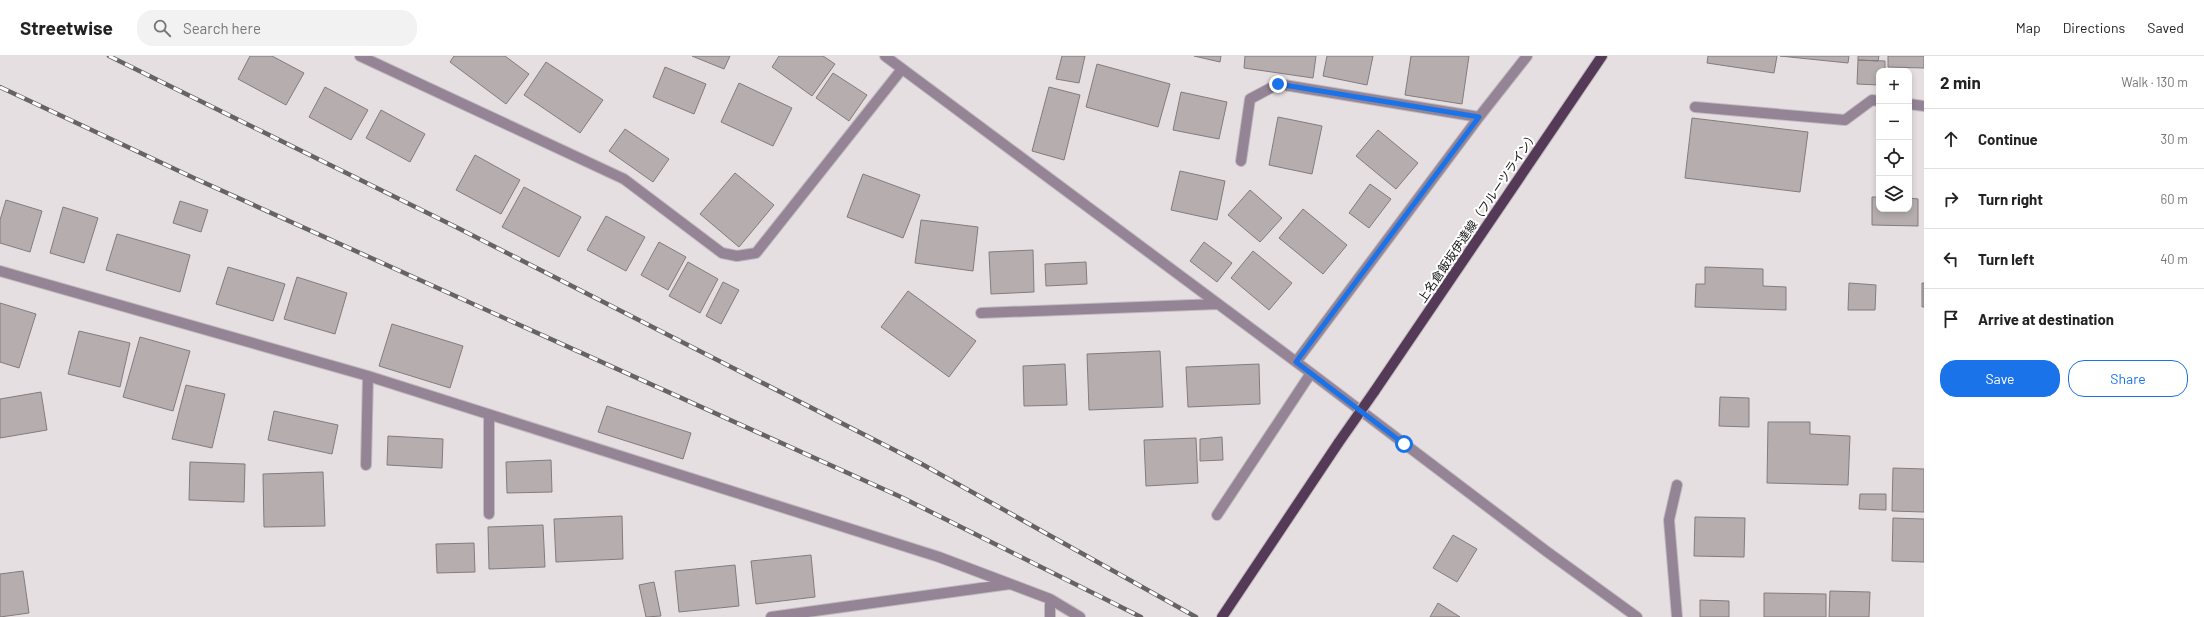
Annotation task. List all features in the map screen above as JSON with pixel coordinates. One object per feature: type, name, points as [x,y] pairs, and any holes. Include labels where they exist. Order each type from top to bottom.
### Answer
[{"type":"main road","name":"上名倉飯坂伊達線（フルーツライン）","points":[[1222,617],[1339,442],[1602,56]]},
{"type":"street","points":[[360,56],[624,179],[722,253],[737,256],[756,253],[902,69]]},
{"type":"street","points":[[884,56],[1311,373],[1546,551],[1637,617]]},
{"type":"street","points":[[1296,362],[1479,117],[1527,56]]},
{"type":"street","points":[[1241,161],[1250,99],[1278,84],[1479,117]]},
{"type":"street","points":[[1695,107],[1845,120],[1872,100],[1876,101]]},
{"type":"street","points":[[1912,104],[1924,106]]},
{"type":"street","points":[[0,271],[368,376],[940,557],[1012,583],[1050,599],[1080,617]]},
{"type":"street","points":[[981,313],[1218,304]]},
{"type":"street","points":[[1217,515],[1311,373]]},
{"type":"street","points":[[366,465],[368,376]]},
{"type":"street","points":[[489,415],[489,514]]},
{"type":"street","points":[[1677,485],[1669,520],[1678,617]]},
{"type":"street","points":[[771,617],[1012,583]]},
{"type":"street","points":[[1050,599],[1050,617]]},
{"type":"building","points":[[250,56],[272,56],[304,73],[286,105],[238,79]]},
{"type":"building","points":[[454,56],[505,56],[529,74],[506,104],[450,62]]},
{"type":"building","points":[[692,56],[730,56],[724,69]]},
{"type":"building","points":[[779,56],[823,56],[835,64],[812,96],[772,67]]},
{"type":"building","points":[[1062,56],[1085,56],[1079,83],[1056,79]]},
{"type":"building","points":[[1194,56],[1221,56],[1220,62]]},
{"type":"building","points":[[1245,56],[1316,56],[1313,78],[1244,68]]},
{"type":"building","points":[[1327,56],[1373,56],[1367,85],[1323,76]]},
{"type":"building","points":[[1411,56],[1469,56],[1462,104],[1405,95]]},
{"type":"building","points":[[1708,56],[1777,56],[1774,73],[1707,63]]},
{"type":"building","points":[[1780,56],[1849,56],[1848,63]]},
{"type":"building","points":[[1858,56],[1879,56],[1878,61],[1858,60]]},
{"type":"building","points":[[1888,56],[1924,56],[1924,68],[1888,67]]},
{"type":"building","points":[[1858,60],[1885,61],[1885,68],[1876,68],[1876,85],[1857,84]]},
{"type":"building","points":[[546,62],[603,100],[580,133],[524,95]]},
{"type":"building","points":[[1097,64],[1170,84],[1158,127],[1086,107]]},
{"type":"building","points":[[665,67],[706,84],[694,114],[653,97]]},
{"type":"building","points":[[833,73],[867,95],[849,121],[816,98]]},
{"type":"building","points":[[739,83],[792,108],[773,146],[721,122]]},
{"type":"building","points":[[325,87],[368,110],[351,140],[309,117]]},
{"type":"building","points":[[1049,87],[1080,95],[1064,160],[1032,151]]},
{"type":"building","points":[[1181,92],[1227,102],[1219,139],[1173,130]]},
{"type":"building","points":[[381,110],[425,134],[410,162],[366,138]]},
{"type":"building","points":[[1278,117],[1322,126],[1312,174],[1269,165]]},
{"type":"building","points":[[1692,118],[1808,132],[1800,192],[1685,178]]},
{"type":"building","points":[[625,129],[669,159],[653,182],[609,151]]},
{"type":"building","points":[[1378,130],[1418,163],[1396,189],[1356,156]]},
{"type":"building","points":[[475,155],[520,180],[501,214],[456,190]]},
{"type":"building","points":[[1180,171],[1225,181],[1217,220],[1171,210]]},
{"type":"building","points":[[735,173],[774,205],[739,247],[700,214]]},
{"type":"building","points":[[863,174],[920,195],[903,238],[847,217]]},
{"type":"building","points":[[1370,184],[1391,199],[1369,228],[1349,213]]},
{"type":"building","points":[[524,187],[581,217],[559,257],[502,227]]},
{"type":"building","points":[[1250,190],[1282,218],[1260,242],[1228,215]]},
{"type":"building","points":[[1872,197],[1876,197],[1876,212],[1912,212],[1912,198],[1918,199],[1918,226],[1872,225]]},
{"type":"building","points":[[6,200],[42,211],[30,252],[0,243],[0,220]]},
{"type":"building","points":[[180,201],[208,210],[201,232],[173,223]]},
{"type":"building","points":[[63,207],[98,218],[84,263],[50,253]]},
{"type":"building","points":[[1303,209],[1347,245],[1323,274],[1279,238]]},
{"type":"building","points":[[606,216],[645,237],[626,271],[587,250]]},
{"type":"building","points":[[921,220],[978,227],[973,271],[915,263]]},
{"type":"building","points":[[117,234],[190,255],[180,292],[106,270]]},
{"type":"building","points":[[659,242],[686,257],[668,290],[641,275]]},
{"type":"building","points":[[1204,242],[1232,263],[1217,282],[1190,261]]},
{"type":"building","points":[[1033,250],[1034,292],[991,294],[989,252]]},
{"type":"building","points":[[1253,251],[1292,283],[1269,310],[1231,278]]},
{"type":"building","points":[[688,262],[718,279],[700,313],[669,296]]},
{"type":"building","points":[[1086,262],[1087,284],[1046,286],[1045,264]]},
{"type":"building","points":[[228,267],[285,284],[273,321],[216,304]]},
{"type":"building","points":[[1705,267],[1763,269],[1763,286],[1786,287],[1786,310],[1695,307],[1696,284],[1705,284]]},
{"type":"building","points":[[297,277],[347,293],[335,334],[284,319]]},
{"type":"building","points":[[723,282],[739,290],[721,324],[706,316]]},
{"type":"building","points":[[1849,283],[1876,285],[1875,310],[1848,310]]},
{"type":"building","points":[[1922,283],[1924,283],[1924,307],[1922,307]]},
{"type":"building","points":[[908,291],[976,341],[949,377],[881,327]]},
{"type":"building","points":[[0,303],[36,314],[19,368],[0,362]]},
{"type":"building","points":[[392,324],[463,346],[450,388],[379,366]]},
{"type":"building","points":[[79,331],[130,343],[120,387],[68,374]]},
{"type":"building","points":[[140,337],[190,351],[173,411],[123,397]]},
{"type":"building","points":[[1160,351],[1163,407],[1089,410],[1087,354]]},
{"type":"building","points":[[1065,364],[1067,405],[1024,406],[1023,366]]},
{"type":"building","points":[[1259,364],[1260,404],[1188,407],[1186,367]]},
{"type":"building","points":[[186,385],[225,394],[212,448],[172,439]]},
{"type":"building","points":[[41,392],[47,430],[0,438],[0,399]]},
{"type":"building","points":[[1720,397],[1749,398],[1749,427],[1719,426]]},
{"type":"building","points":[[607,406],[691,433],[683,459],[598,432]]},
{"type":"building","points":[[274,411],[338,425],[332,454],[268,440]]},
{"type":"building","points":[[1768,422],[1810,422],[1810,434],[1850,436],[1848,485],[1767,483]]},
{"type":"building","points":[[388,436],[443,439],[442,468],[387,465]]},
{"type":"building","points":[[1222,437],[1223,460],[1200,461],[1200,439]]},
{"type":"building","points":[[1196,438],[1198,483],[1146,486],[1144,440]]},
{"type":"building","points":[[551,460],[552,492],[507,493],[506,462]]},
{"type":"building","points":[[190,462],[245,464],[244,502],[189,500]]},
{"type":"building","points":[[1893,468],[1924,469],[1924,512],[1892,511]]},
{"type":"building","points":[[323,472],[325,526],[264,527],[263,474]]},
{"type":"building","points":[[1860,494],[1886,494],[1886,510],[1859,509]]},
{"type":"building","points":[[622,516],[623,559],[556,562],[554,519]]},
{"type":"building","points":[[1695,517],[1745,518],[1744,557],[1694,556]]},
{"type":"building","points":[[1893,518],[1924,519],[1924,562],[1892,561]]},
{"type":"building","points":[[543,525],[545,567],[489,569],[488,527]]},
{"type":"building","points":[[1453,535],[1477,549],[1457,582],[1433,568]]},
{"type":"building","points":[[474,543],[475,572],[437,573],[436,544]]},
{"type":"building","points":[[811,555],[815,597],[756,604],[751,561]]},
{"type":"building","points":[[735,565],[739,606],[679,612],[675,571]]},
{"type":"building","points":[[23,571],[29,613],[0,617],[0,574]]},
{"type":"building","points":[[654,582],[661,616],[646,617],[639,585]]},
{"type":"building","points":[[1830,591],[1870,592],[1869,617],[1829,617]]},
{"type":"building","points":[[1764,593],[1826,594],[1826,617],[1764,617]]},
{"type":"building","points":[[1700,600],[1729,601],[1729,617],[1700,617]]},
{"type":"building","points":[[1438,603],[1460,617],[1430,617]]},
{"type":"railway","points":[[109,56],[456,227],[920,463],[1196,617]]},
{"type":"railway","points":[[0,87],[196,179],[901,497],[1141,617]]},
{"type":"route","points":[[1278,84],[1479,117],[1296,362],[1404,444]]}]
